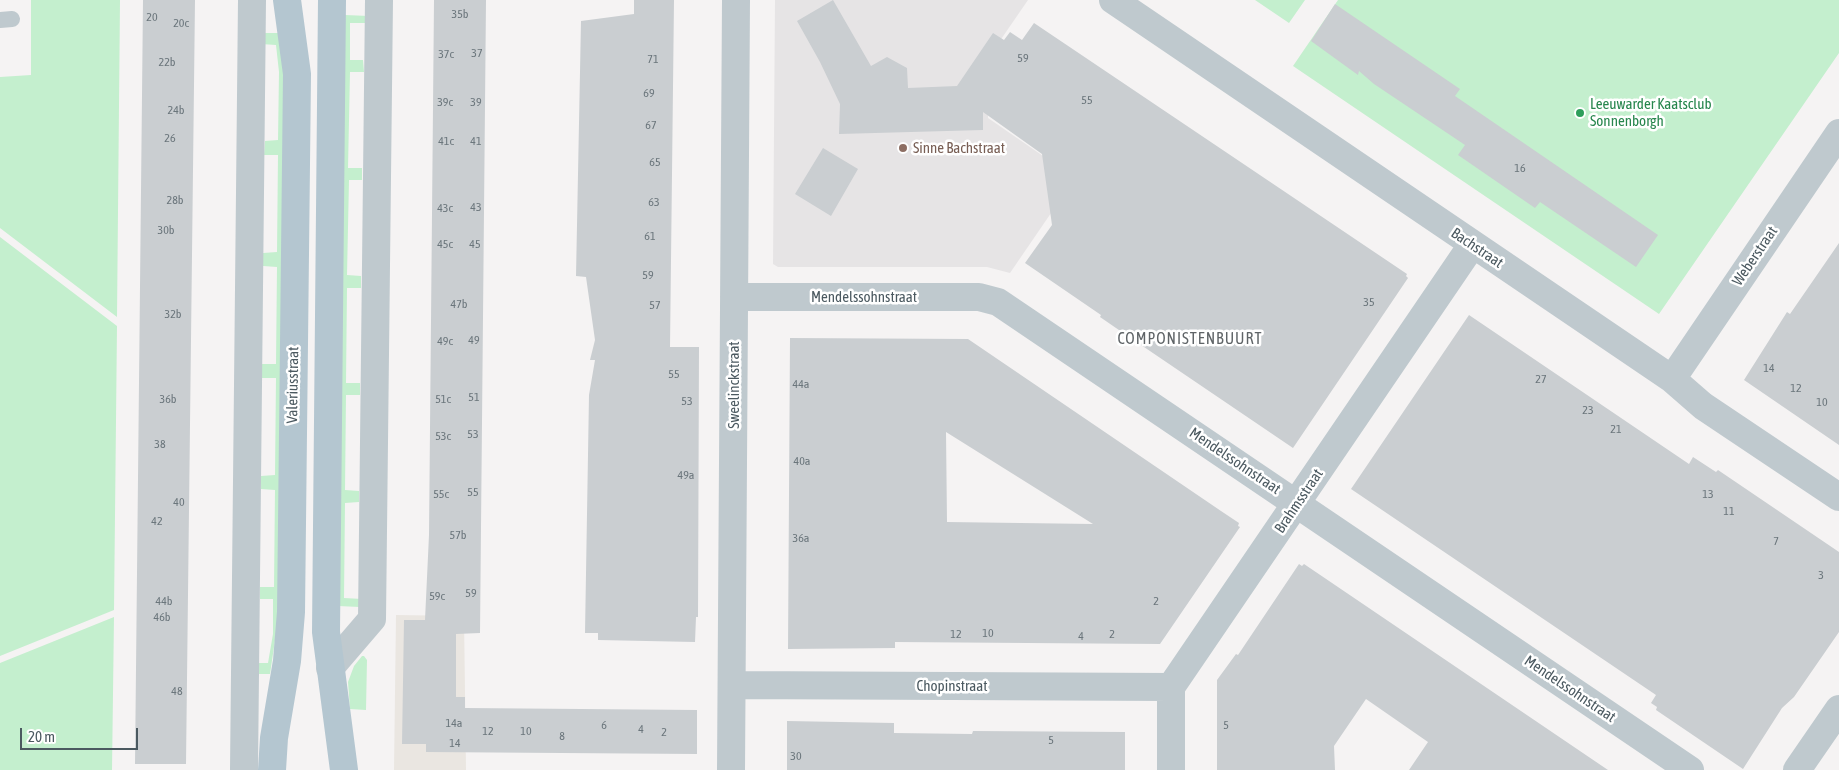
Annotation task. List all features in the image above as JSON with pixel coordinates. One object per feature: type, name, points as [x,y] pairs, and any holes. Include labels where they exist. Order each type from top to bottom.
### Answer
[{"type":"main road","name":"Valeriusstraat","points":[[272,770],[274,738],[287,661],[291,612],[297,74],[287,0]]},
{"type":"main road","points":[[332,0],[326,606],[330,668],[344,770]]},
{"type":"street","points":[[244,770],[252,0]]},
{"type":"street","points":[[330,668],[372,619],[379,0]]},
{"type":"street","name":"Sweelinckstraat","points":[[732,770],[736,0]]},
{"type":"street","name":"Bachstraat","points":[[1113,0],[1672,379],[1703,406],[1839,498]]},
{"type":"street","name":"Weberstraat","points":[[1672,379],[1839,133]]},
{"type":"street","name":"Brahmsstraat","points":[[1172,687],[1472,245]]},
{"type":"street","name":"Mendelssohnstraat","points":[[734,297],[979,297],[998,302],[1690,770]]},
{"type":"street","name":"Chopinstraat","points":[[733,685],[1172,687]]},
{"type":"street","points":[[1171,770],[1172,687]]},
{"type":"street","points":[[1797,770],[1839,709]]},
{"type":"shaded area","name":"Sinne Bachstraat","points":[[775,0],[1028,0],[984,64],[989,69],[988,118],[1075,178],[1010,273],[987,267],[778,267],[773,264]]},
{"type":"shaded area","points":[[396,615],[464,616],[466,770],[394,770]]},
{"type":"green space","points":[[31,0],[120,0],[117,317],[0,228],[0,77],[31,75]]},
{"type":"green space","points":[[1255,0],[1305,0],[1289,23]]},
{"type":"green space","name":"Leeuwarder Kaatsclub Sonnenborgh","points":[[1338,0],[1839,0],[1839,53],[1659,314],[1293,66]]},
{"type":"green space","points":[[345,15],[369,16],[369,23],[350,23],[350,60],[363,60],[364,72],[350,72],[348,168],[362,168],[362,180],[349,180],[347,275],[361,276],[361,288],[347,288],[346,383],[360,383],[360,395],[346,395],[345,490],[359,491],[359,502],[345,503],[344,598],[362,599],[360,607],[338,606]]},
{"type":"green space","points":[[261,33],[279,33],[284,73],[278,620],[270,674],[254,674],[254,663],[268,663],[273,634],[273,599],[260,599],[260,587],[274,587],[275,490],[261,489],[261,476],[275,475],[276,378],[262,378],[262,364],[276,364],[277,267],[263,266],[263,253],[277,252],[278,155],[264,155],[265,141],[278,140],[279,72],[276,45],[261,44]]},
{"type":"green space","points":[[0,237],[117,326],[114,610],[0,656]]},
{"type":"green space","points":[[114,617],[112,770],[0,770],[0,663]]},
{"type":"green space","points":[[362,656],[367,660],[366,710],[350,709],[348,682],[354,666]]},
{"type":"building","points":[[143,0],[195,0],[186,764],[135,764]]},
{"type":"building","points":[[434,0],[486,0],[480,633],[456,634],[456,697],[465,697],[465,708],[697,710],[697,754],[426,752],[426,744],[402,744],[404,620],[425,620],[429,535]]},
{"type":"building","points":[[634,0],[674,0],[670,347],[699,347],[698,617],[696,617],[695,642],[598,640],[598,633],[585,633],[589,395],[595,360],[590,360],[595,340],[586,277],[576,276],[581,21],[634,14]]},
{"type":"building","points":[[833,0],[871,66],[887,57],[907,68],[908,88],[957,86],[993,33],[1004,40],[1010,32],[1022,40],[1034,23],[1407,274],[1408,278],[1293,448],[1100,317],[1101,315],[1025,263],[1052,225],[1042,154],[983,112],[983,130],[839,134],[840,104],[820,62],[797,21]]},
{"type":"building","points":[[1335,4],[1460,89],[1455,96],[1658,235],[1636,267],[1540,202],[1535,208],[1458,155],[1465,145],[1374,84],[1359,71],[1358,75],[1311,41]]},
{"type":"building","points":[[823,148],[858,169],[831,216],[795,194]]},
{"type":"building","points":[[1839,243],[1839,445],[1744,380],[1787,312],[1790,314]]},
{"type":"building","points":[[1469,315],[1689,464],[1693,457],[1716,472],[1718,470],[1839,552],[1839,632],[1794,697],[1782,708],[1743,769],[1656,710],[1657,707],[1651,703],[1656,695],[1351,489]]},
{"type":"building","points":[[790,338],[968,339],[1239,523],[1238,526],[1240,527],[1160,644],[895,642],[895,648],[788,649]],"holes":[[[946,432],[1093,524],[947,522]]]},
{"type":"building","points":[[1299,564],[1302,566],[1304,564],[1608,770],[1409,770],[1428,742],[1366,699],[1334,746],[1335,770],[1217,770],[1217,680],[1236,654],[1238,655]]},
{"type":"building","points":[[787,721],[894,723],[894,733],[972,734],[973,731],[1125,732],[1125,770],[787,770]]},
{"type":"place","name":"Leeuwarder Kaatsclub Sonnenborgh","points":[[1580,113]]},
{"type":"place","name":"Sinne Bachstraat","points":[[903,148]]},
{"type":"district","name":"COMPONISTENBUURT","points":[[1190,339]]}]
